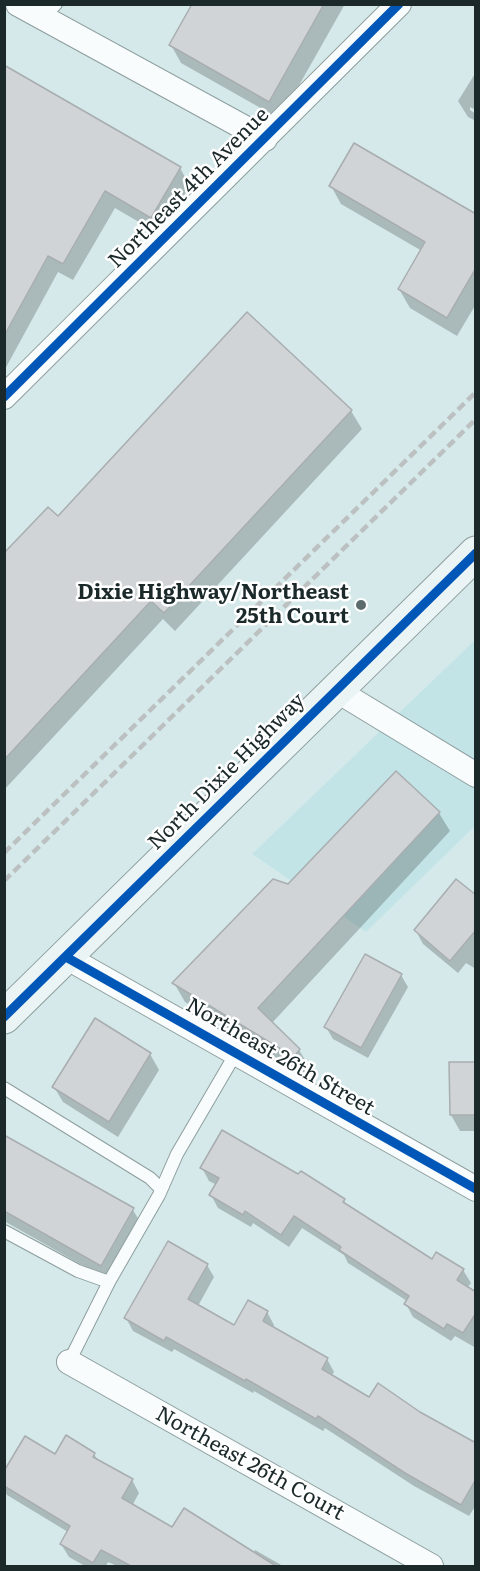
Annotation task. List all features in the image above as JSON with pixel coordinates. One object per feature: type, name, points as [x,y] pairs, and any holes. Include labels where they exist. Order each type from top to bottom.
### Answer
[{"type":"main road","name":"North Dixie Highway","points":[[4,1017],[476,553]]},
{"type":"street","points":[[18,4],[49,11],[265,139]]},
{"type":"street","name":"Northeast 4th Avenue","points":[[4,397],[399,4]]},
{"type":"street","points":[[336,690],[476,775]]},
{"type":"street","name":"Northeast 26th Street","points":[[66,957],[476,1189]]},
{"type":"street","name":"Northeast 26th Court","points":[[69,1362],[432,1566]]},
{"type":"lane","points":[[69,1362],[109,1282],[150,1213],[177,1154],[236,1053]]},
{"type":"lane","points":[[4,1088],[150,1178],[160,1188]]},
{"type":"lane","points":[[4,1231],[78,1271],[109,1282]]},
{"type":"shaded area","points":[[475,640],[475,826],[366,932],[252,854]]},
{"type":"building","points":[[192,4],[324,4],[269,102],[169,45]]},
{"type":"building","points":[[4,65],[181,167],[151,218],[105,191],[63,264],[48,256],[4,336]]},
{"type":"building","points":[[354,143],[476,214],[476,268],[447,318],[398,289],[425,242],[329,186]]},
{"type":"building","points":[[247,312],[352,410],[164,613],[151,601],[4,760],[4,553],[48,507],[58,516]]},
{"type":"building","points":[[396,771],[440,812],[258,1008],[300,1049],[294,1057],[172,983],[273,879],[288,884]]},
{"type":"building","points":[[456,879],[476,895],[476,930],[450,961],[414,930]]},
{"type":"building","points":[[365,954],[402,974],[361,1048],[324,1027]]},
{"type":"building","points":[[95,1018],[151,1053],[109,1122],[52,1087]]},
{"type":"building","points":[[449,1062],[476,1062],[476,1115],[450,1115]]},
{"type":"building","points":[[222,1130],[298,1174],[301,1171],[345,1199],[343,1202],[432,1259],[436,1252],[464,1269],[457,1280],[476,1292],[476,1313],[463,1333],[447,1324],[444,1329],[404,1304],[409,1296],[339,1250],[341,1247],[294,1216],[281,1235],[245,1211],[243,1215],[209,1195],[219,1178],[200,1168]]},
{"type":"building","points":[[4,1135],[134,1208],[101,1266],[4,1211]]},
{"type":"building","points":[[168,1241],[208,1264],[188,1299],[234,1325],[248,1300],[268,1311],[263,1321],[328,1358],[322,1369],[369,1397],[378,1383],[420,1412],[476,1443],[476,1479],[461,1505],[405,1473],[318,1416],[316,1419],[246,1379],[245,1381],[166,1337],[164,1341],[124,1318]]},
{"type":"building","points":[[66,1435],[95,1453],[93,1457],[133,1479],[122,1498],[172,1527],[184,1508],[276,1566],[131,1566],[101,1550],[93,1563],[60,1544],[70,1526],[4,1486],[4,1471],[25,1436],[55,1454]]},
{"type":"railway","points":[[4,853],[476,392]]},
{"type":"railway","points":[[4,881],[476,419]]},
{"type":"cycle path","points":[[4,397],[399,4]]},
{"type":"cycle path","points":[[4,1017],[476,553]]},
{"type":"cycle path","points":[[66,957],[476,1189]]},
{"type":"place","name":"Dixie Highway/Northeast 25th Court","points":[[361,605]]}]
